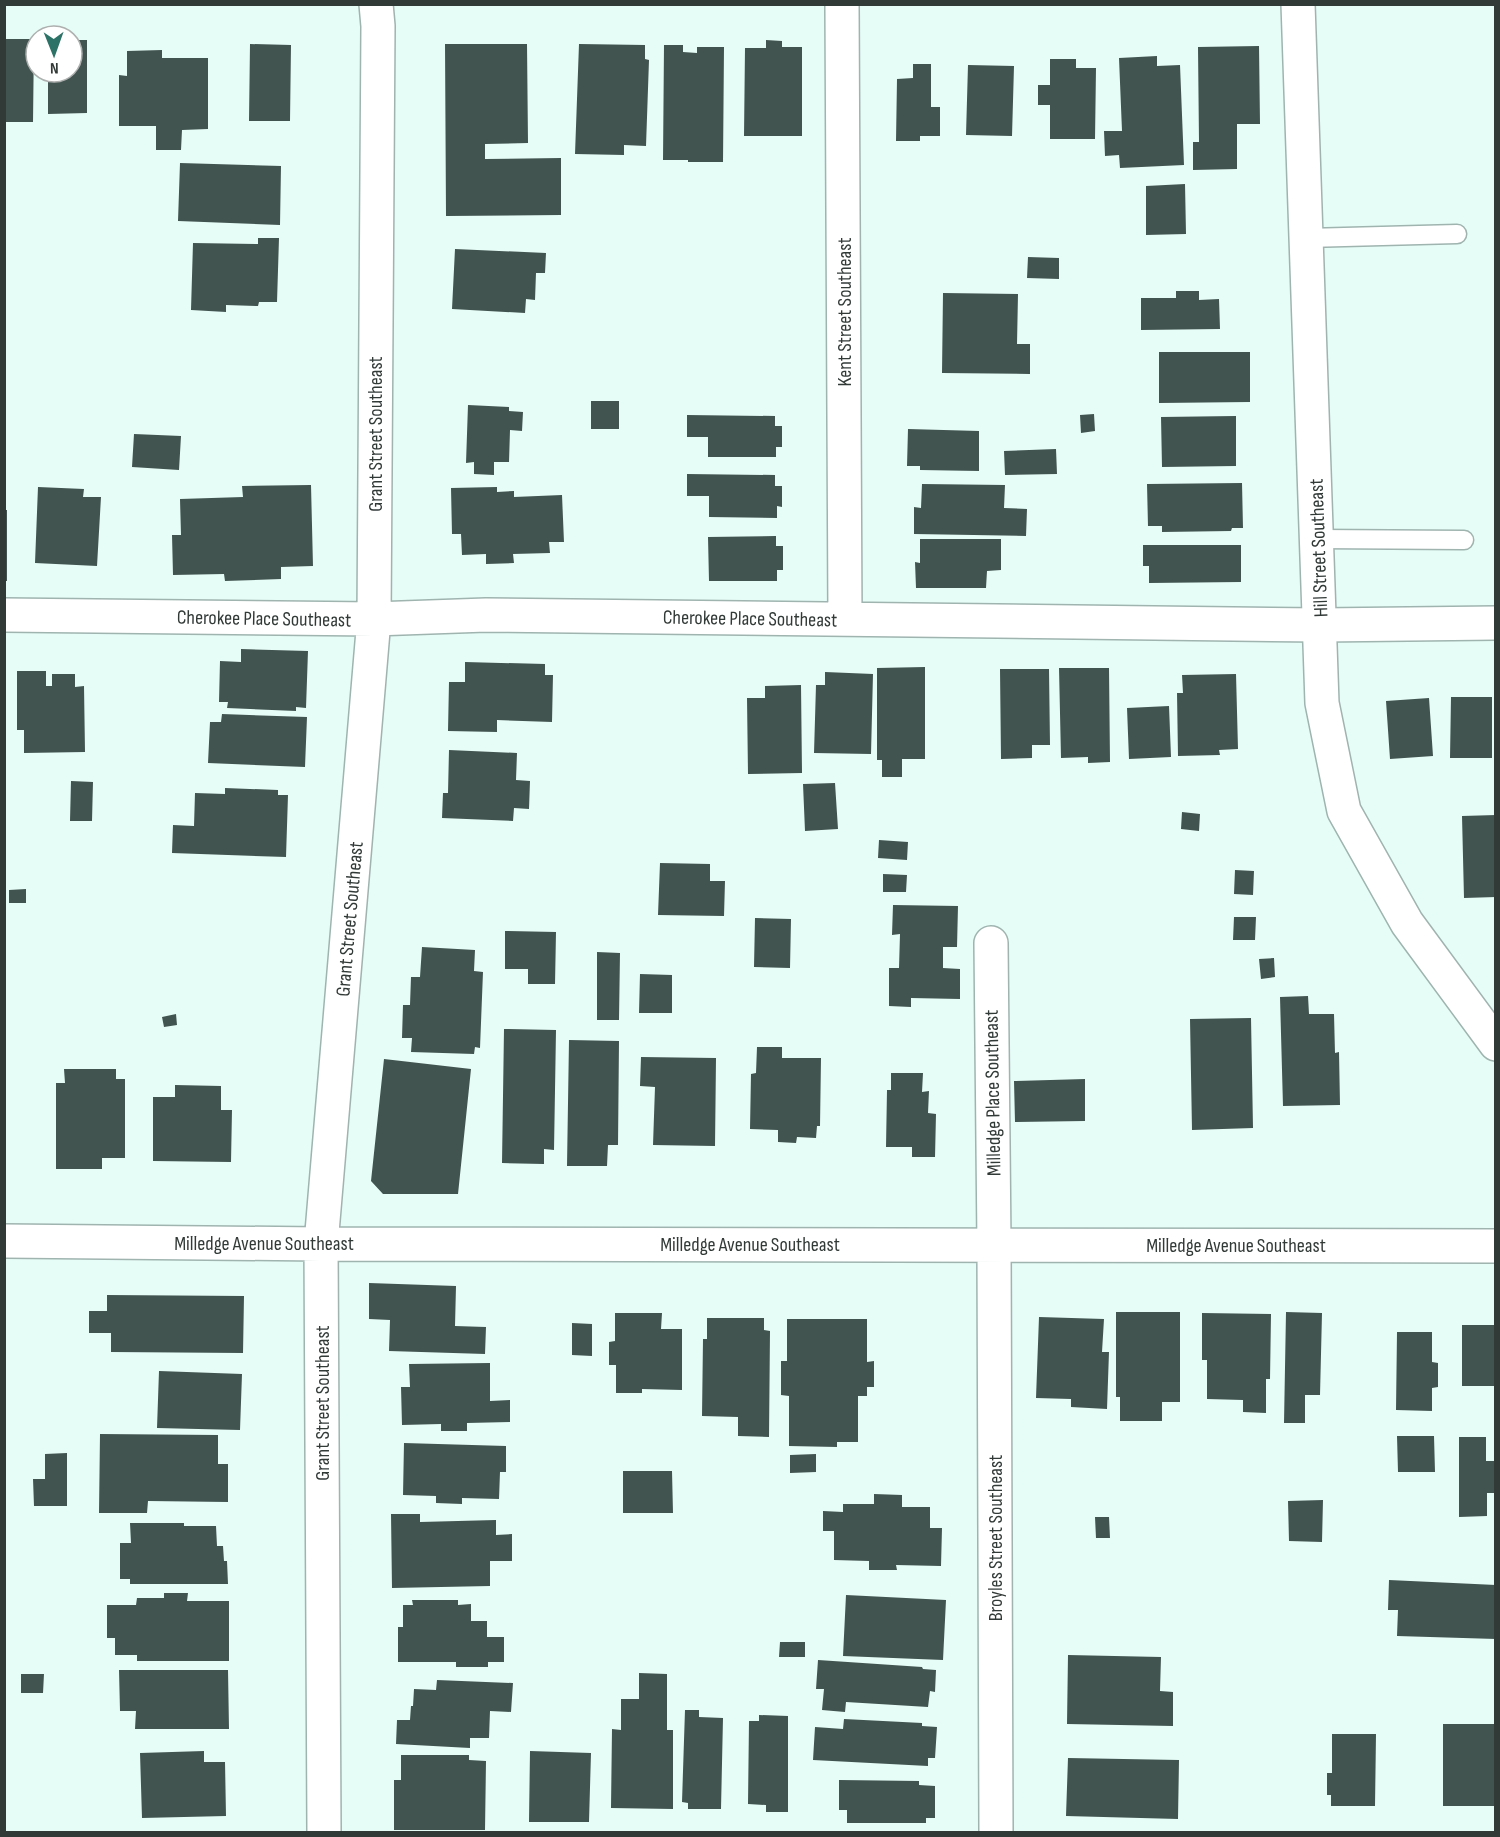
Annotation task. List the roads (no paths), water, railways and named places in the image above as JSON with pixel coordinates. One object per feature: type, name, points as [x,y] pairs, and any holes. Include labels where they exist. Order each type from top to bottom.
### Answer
[{"type":"street","name":"Grant Street Southeast","points":[[324,1833],[321,1244],[374,620],[378,38],[376,4]]},
{"type":"street","name":"Kent Street Southeast","points":[[842,4],[845,619]]},
{"type":"street","name":"Hill Street Southeast","points":[[1298,4],[1322,703],[1344,811],[1407,923],[1496,1044]]},
{"type":"street","name":"Cherokee Place Southeast","points":[[4,615],[374,620],[486,615],[1320,625],[1496,623]]},
{"type":"street","name":"Milledge Place Southeast","points":[[991,943],[994,1244]]},
{"type":"street","name":"Milledge Avenue Southeast","points":[[4,1241],[321,1244],[1496,1246]]},
{"type":"street","name":"Broyles Street Southeast","points":[[994,1244],[996,1833]]},
{"type":"lane","points":[[1307,238],[1457,234]]},
{"type":"lane","points":[[1318,539],[1464,540]]}]
